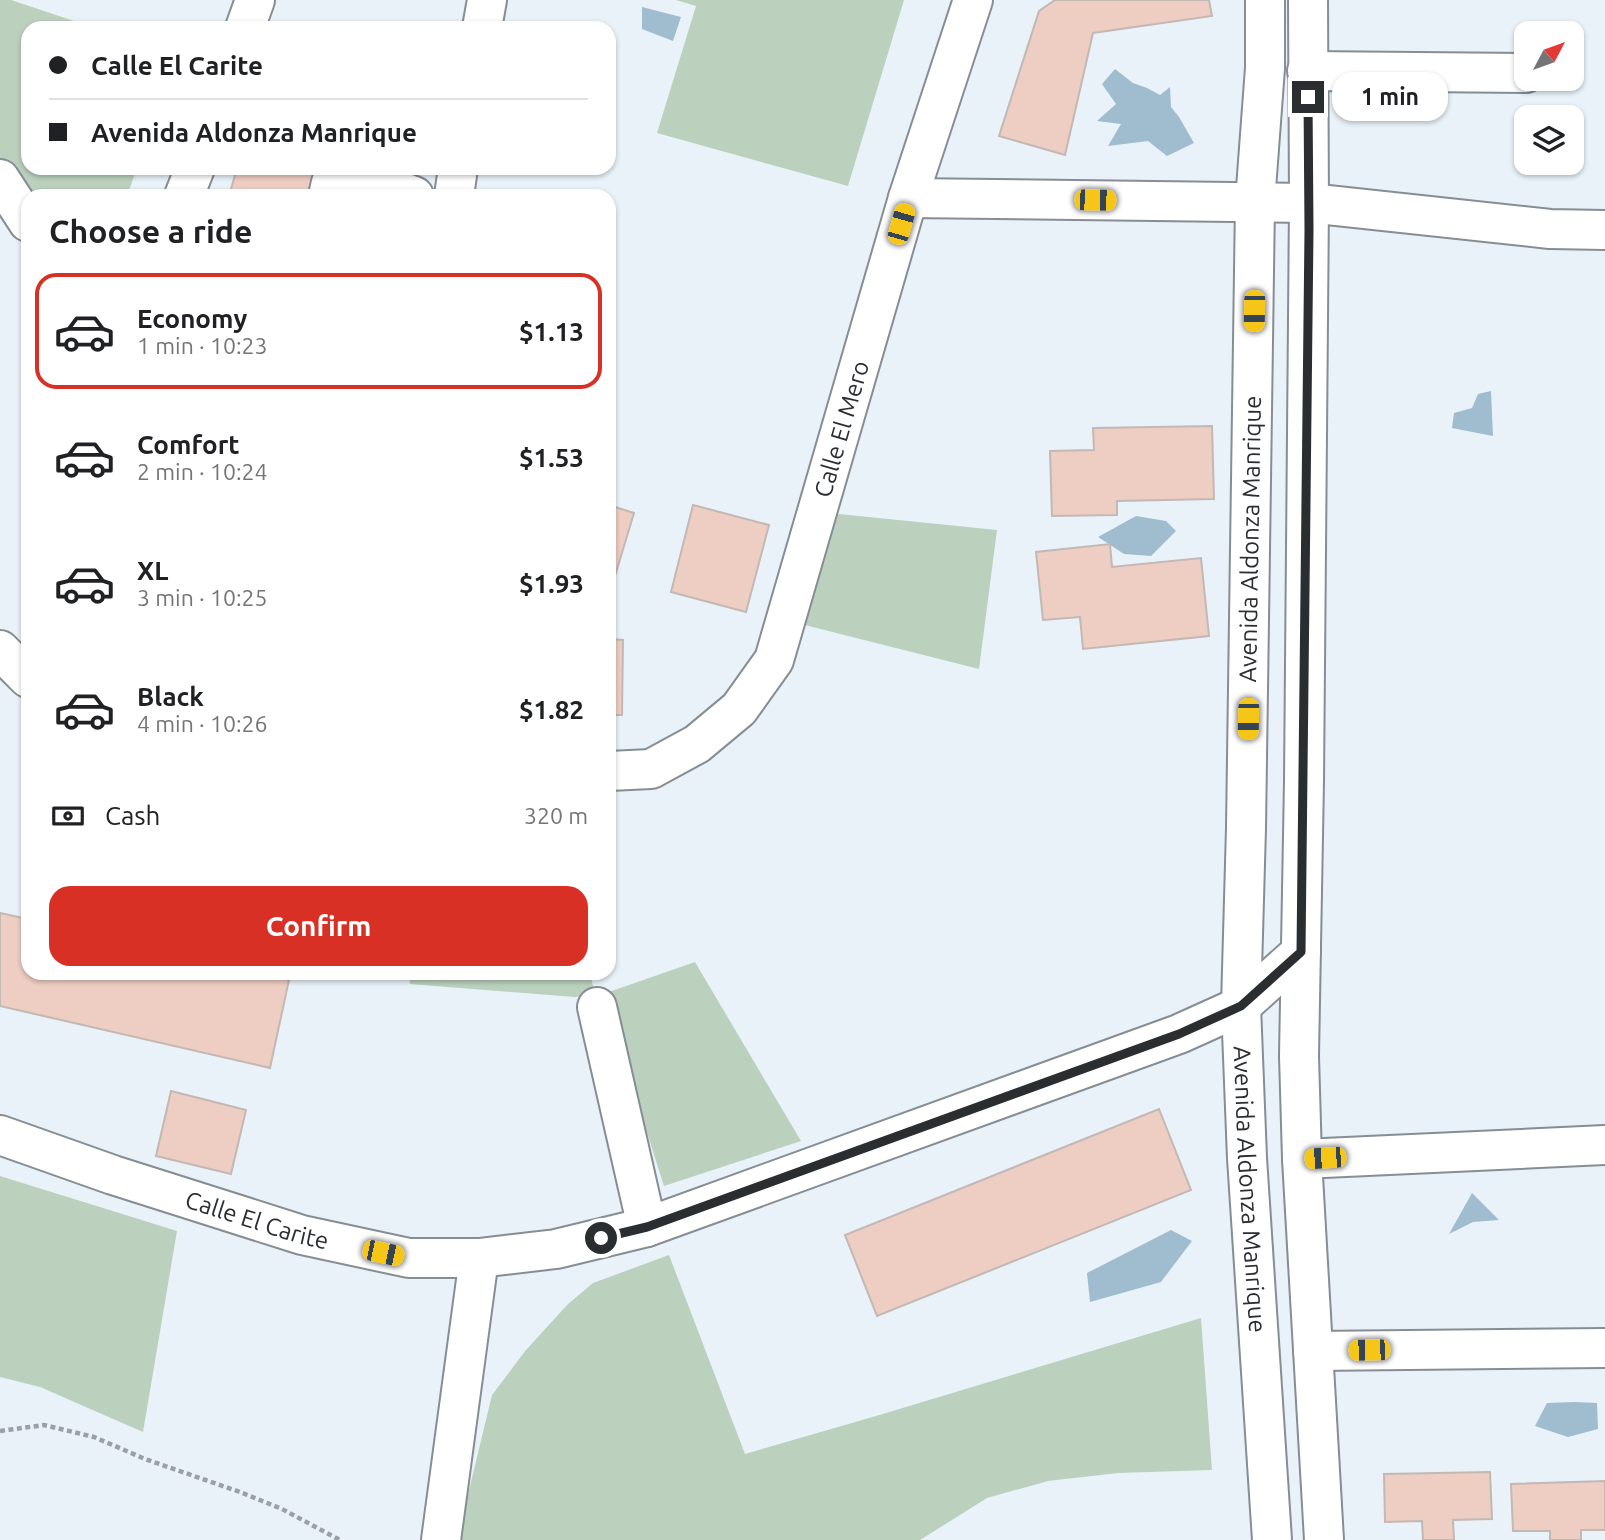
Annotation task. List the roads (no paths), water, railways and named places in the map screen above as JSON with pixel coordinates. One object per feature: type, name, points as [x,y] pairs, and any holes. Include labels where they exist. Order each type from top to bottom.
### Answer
[{"type":"street","points":[[248,21],[255,0]]},
{"type":"street","points":[[483,21],[487,0]]},
{"type":"street","name":"Calle El Mero","points":[[616,771],[651,769],[697,744],[739,709],[774,660],[908,198],[974,0]]},
{"type":"street","name":"Avenida Aldonza Manrique","points":[[1265,0],[1265,68],[1255,202],[1241,1006],[1247,1158],[1272,1540]]},
{"type":"street","points":[[1308,0],[1309,203],[1299,1056],[1302,1159],[1324,1540]]},
{"type":"street","points":[[1307,71],[1514,73]]},
{"type":"street","points":[[357,175],[395,189]]},
{"type":"street","points":[[0,179],[21,211]]},
{"type":"street","points":[[908,198],[1309,203],[1550,229],[1605,225]]},
{"type":"street","points":[[0,650],[21,671]]},
{"type":"street","name":"Calle El Carite","points":[[0,1135],[113,1175],[302,1235],[409,1258],[479,1258],[556,1250],[647,1227],[1179,1034],[1241,1006],[1301,952]]},
{"type":"street","points":[[597,1007],[647,1227]]},
{"type":"street","points":[[1302,1159],[1605,1145]]},
{"type":"street","points":[[441,1540],[479,1258]]},
{"type":"street","points":[[1313,1351],[1605,1348]]},
{"type":"water","points":[[642,7],[681,17],[673,41],[642,29]]},
{"type":"water","points":[[1115,69],[1133,83],[1160,95],[1170,87],[1171,107],[1194,143],[1167,156],[1148,141],[1108,146],[1121,124],[1097,121],[1116,104],[1102,84]]},
{"type":"water","points":[[1491,391],[1493,436],[1452,428],[1454,413],[1472,408],[1478,394]]},
{"type":"water","points":[[1136,516],[1166,521],[1176,531],[1151,556],[1124,554],[1098,537]]},
{"type":"water","points":[[1472,1193],[1499,1220],[1473,1222],[1449,1234]]},
{"type":"water","points":[[1171,1230],[1192,1241],[1161,1282],[1090,1302],[1087,1273]]},
{"type":"water","points":[[1547,1403],[1597,1403],[1598,1429],[1568,1437],[1535,1426]]}]
